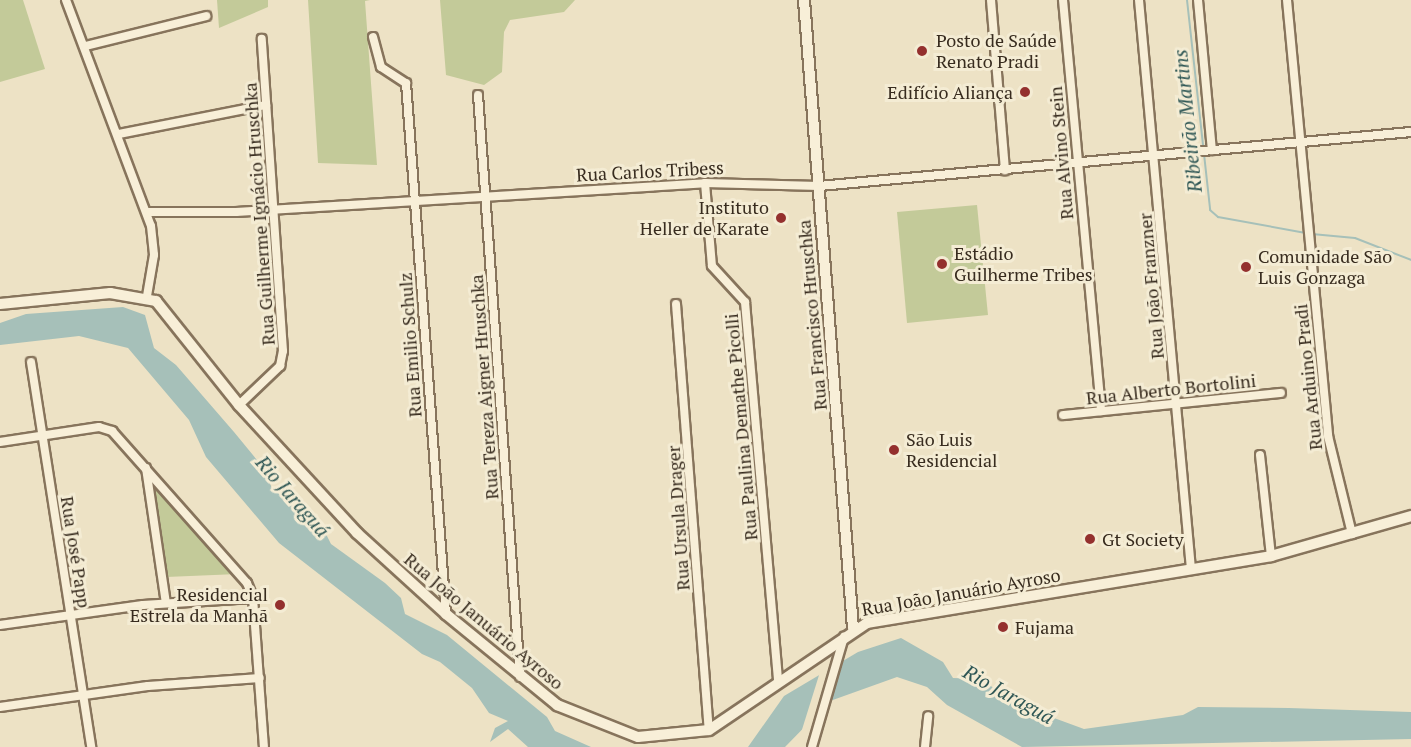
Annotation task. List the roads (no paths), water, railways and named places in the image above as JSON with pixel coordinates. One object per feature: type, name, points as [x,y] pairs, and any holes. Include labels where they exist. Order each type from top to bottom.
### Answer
[{"type":"main road","name":"Rua Francisco Hruschka","points":[[804,0],[849,630]]},
{"type":"main road","points":[[0,304],[77,294],[147,296]]},
{"type":"main road","name":"Rua João Januário Ayroso","points":[[147,296],[165,308],[239,405],[357,533],[520,677],[574,715],[628,735],[664,737],[709,730],[849,630],[1271,556],[1411,516]]},
{"type":"street","points":[[66,0],[86,46],[147,212],[154,255],[147,296]]},
{"type":"street","points":[[991,0],[1005,170]]},
{"type":"street","name":"Rua Alvino Stein","points":[[1063,0],[1101,411]]},
{"type":"street","name":"Rua João Franzner","points":[[1139,0],[1191,570]]},
{"type":"street","points":[[1198,0],[1205,150]]},
{"type":"street","name":"Rua Arduino Pradi","points":[[1287,0],[1328,436],[1352,534]]},
{"type":"street","points":[[86,46],[206,16]]},
{"type":"street","name":"Rua Emilio Schulz","points":[[373,37],[381,67],[402,76],[414,200],[446,614]]},
{"type":"street","name":"Rua Guilherme Ignácio Hruschka","points":[[239,405],[282,360],[262,39]]},
{"type":"street","name":"Rua Tereza Aigner Hruschka","points":[[478,95],[520,677]]},
{"type":"street","points":[[119,134],[266,105]]},
{"type":"street","name":"Rua Carlos Tribess","points":[[147,212],[274,208],[705,183],[819,186],[1411,132]]},
{"type":"street","name":"Rua Paulina Demathe Picolli","points":[[705,183],[711,266],[745,302],[778,682]]},
{"type":"street","name":"Rua Ursula Drager","points":[[676,304],[709,730]]},
{"type":"street","name":"Rua José Papp","points":[[31,362],[91,747]]},
{"type":"street","name":"Rua Alberto Bortolini","points":[[1063,415],[1281,393]]},
{"type":"street","points":[[0,442],[106,428],[146,468],[247,583],[253,598],[264,747]]},
{"type":"street","points":[[1260,455],[1271,556]]},
{"type":"street","points":[[146,468],[166,603]]},
{"type":"street","points":[[0,625],[166,603],[253,598]]},
{"type":"street","points":[[812,746],[840,650],[849,630]]},
{"type":"street","points":[[0,707],[83,695],[260,678]]},
{"type":"street","points":[[925,747],[928,716]]},
{"type":"water","points":[[123,307],[145,315],[154,348],[176,365],[234,432],[266,471],[272,489],[294,504],[302,522],[326,534],[331,544],[385,583],[401,598],[405,614],[447,635],[547,717],[555,731],[591,747],[528,747],[508,729],[490,742],[495,728],[508,721],[489,713],[472,688],[440,662],[422,654],[279,543],[206,457],[189,420],[128,348],[79,336],[0,345],[0,323],[26,314]]},
{"type":"water","points":[[901,638],[943,662],[953,678],[981,679],[1016,704],[1084,729],[1183,715],[1198,707],[1289,708],[1411,712],[1411,739],[1022,747],[947,705],[927,687],[897,677],[830,701],[785,747],[748,747],[784,696],[858,652]]},
{"type":"waterway","name":"Ribeirão Martins","points":[[1187,0],[1210,210],[1218,217],[1306,233]]},
{"type":"waterway","name":"Ribeirão Martins","points":[[1312,234],[1355,238],[1411,260]]},
{"type":"place","name":"Posto de Saúde Renato Pradi","points":[[922,51]]},
{"type":"place","name":"Edifício Aliança","points":[[1025,92]]},
{"type":"place","name":"Instituto Heller de Karate","points":[[781,218]]},
{"type":"place","name":"Estádio Guilherme Tribes","points":[[942,264]]},
{"type":"place","name":"Comunidade São Luis Gonzaga","points":[[1246,267]]},
{"type":"place","name":"São Luis Residencial","points":[[894,450]]},
{"type":"place","name":"Gt Society","points":[[1090,539]]},
{"type":"place","name":"Residencial Estrela da Manhã","points":[[280,605]]},
{"type":"place","name":"Fujama","points":[[1003,627]]},
{"type":"water label","name":"Rio Jaraguá","points":[[293,496]]},
{"type":"water label","name":"Rio Jaraguá","points":[[1009,694]]}]
